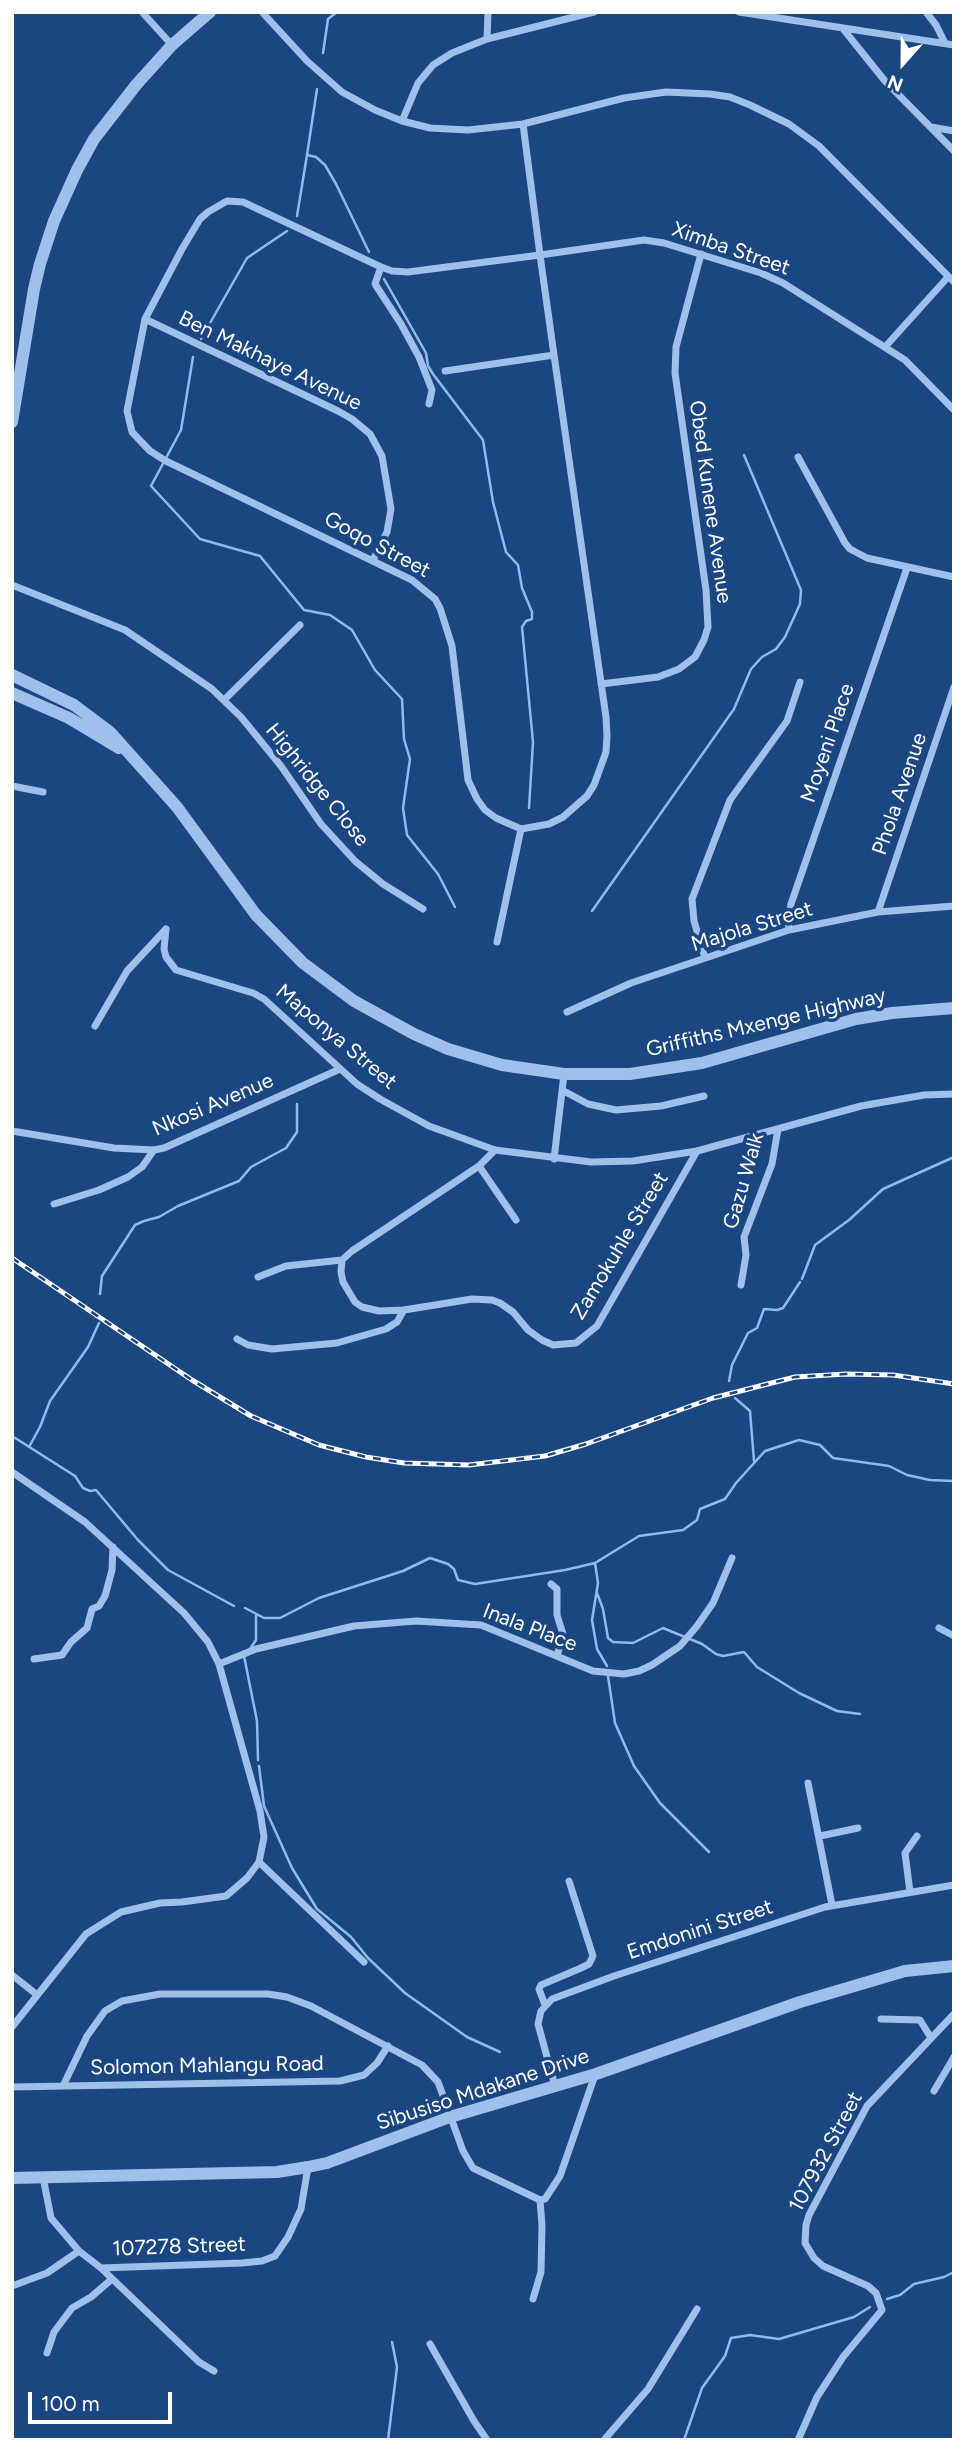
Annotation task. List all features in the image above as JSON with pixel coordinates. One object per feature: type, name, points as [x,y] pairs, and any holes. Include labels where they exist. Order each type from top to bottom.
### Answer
[{"type":"street","points":[[142,12],[172,45]]},
{"type":"street","points":[[12,422],[34,289],[46,243],[62,200],[106,122],[172,45],[211,12]]},
{"type":"street","points":[[262,12],[307,61],[342,92],[402,121],[451,130],[485,129],[523,124],[645,93],[685,91],[730,97],[771,114],[819,146],[951,279],[886,347]]},
{"type":"street","points":[[487,38],[488,12]]},
{"type":"street","points":[[402,121],[418,83],[433,65],[452,53],[487,38],[594,12]]},
{"type":"street","points":[[739,12],[949,44]]},
{"type":"street","points":[[926,12],[949,44]]},
{"type":"street","points":[[844,30],[885,81],[954,152]]},
{"type":"street","points":[[496,943],[522,829],[550,824],[563,817],[587,796],[606,752],[606,718],[523,124]]},
{"type":"street","points":[[931,127],[954,131]]},
{"type":"street","name":"Goqo Street","points":[[522,829],[485,810],[468,780],[452,646],[435,599],[412,580],[166,461],[140,443],[132,432],[127,411],[145,319],[200,219],[217,205],[228,201],[255,206],[392,271],[408,272],[540,255]]},
{"type":"street","name":"Ximba Street","points":[[540,255],[644,240],[656,241],[771,276],[905,360],[954,410]]},
{"type":"street","name":"Obed Kunene Avenue","points":[[601,684],[657,677],[679,669],[695,657],[708,627],[706,590],[675,373],[676,347],[701,254]]},
{"type":"street","points":[[381,267],[375,284],[419,357],[432,390],[429,404]]},
{"type":"street","name":"Ben Makhaye Avenue","points":[[145,319],[338,411],[370,434],[382,456],[391,509],[387,532],[373,560]]},
{"type":"street","points":[[445,371],[554,355]]},
{"type":"street","points":[[798,457],[850,549],[867,558],[954,577]]},
{"type":"street","name":"Moyeni Place","points":[[789,930],[791,904],[906,568]]},
{"type":"street","name":"Highridge Close","points":[[12,585],[109,623],[135,636],[198,678],[224,700],[281,766],[321,824],[355,861],[383,884],[423,909]]},
{"type":"street","points":[[224,700],[300,625]]},
{"type":"street","name":"Griffiths Mxenge Highway","points":[[12,676],[54,694],[93,717],[110,732],[177,807],[256,915],[324,981],[384,1019],[448,1049],[502,1065],[564,1074],[630,1074],[683,1067],[856,1019],[954,1008]]},
{"type":"street","points":[[705,958],[692,899],[730,800],[787,721],[800,682]]},
{"type":"street","name":"Phola Avenue","points":[[878,912],[954,687]]},
{"type":"street","name":"Griffiths Mxenge Highway","points":[[12,692],[69,718],[125,751]]},
{"type":"street","points":[[12,786],[43,792]]},
{"type":"street","name":"Majola Street","points":[[567,1012],[631,983],[789,930],[878,912],[954,906]]},
{"type":"street","name":"Maponya Street","points":[[95,1027],[127,971],[166,929],[166,957],[176,970],[253,993],[264,999],[357,1084],[399,1111],[429,1126],[495,1150],[591,1162],[633,1161],[697,1151],[861,1105],[954,1094]]},
{"type":"street","name":"Nkosi Avenue","points":[[12,1131],[114,1148],[154,1150],[164,1148],[340,1069]]},
{"type":"street","points":[[554,1158],[564,1074]]},
{"type":"street","points":[[562,1090],[588,1104],[616,1110],[661,1106],[704,1097]]},
{"type":"street","name":"Gazu Walk","points":[[741,1285],[747,1255],[745,1232],[772,1164],[778,1129]]},
{"type":"street","points":[[54,1204],[99,1191],[128,1177],[147,1161],[154,1150]]},
{"type":"street","points":[[258,1277],[286,1266],[342,1261],[352,1251],[479,1166],[495,1150]]},
{"type":"street","name":"Zamokuhle Street","points":[[342,1261],[343,1282],[355,1302],[362,1307],[379,1311],[404,1310],[472,1299],[492,1300],[513,1312],[528,1330],[553,1345],[569,1345],[583,1339],[597,1326],[697,1151]]},
{"type":"street","points":[[479,1166],[516,1220]]},
{"type":"street","points":[[237,1339],[248,1345],[272,1349],[337,1342],[386,1329],[397,1322],[404,1310]]},
{"type":"street","points":[[12,1472],[86,1522],[184,1613],[208,1642],[219,1664],[261,1817],[264,1837],[259,1862],[247,1878],[226,1896],[147,1905],[121,1912],[86,1934],[12,2027]]},
{"type":"street","points":[[34,1659],[62,1655],[71,1642],[87,1628],[92,1609],[100,1605],[105,1596],[112,1570],[113,1547]]},
{"type":"street","name":"Inala Place","points":[[219,1664],[256,1649],[355,1626],[416,1621],[481,1625],[593,1671],[639,1671],[682,1644],[697,1626],[713,1602],[732,1558]]},
{"type":"street","points":[[551,1584],[557,1589],[557,1615],[563,1634],[557,1657]]},
{"type":"street","points":[[939,1628],[954,1636]]},
{"type":"street","points":[[808,1783],[832,1905]]},
{"type":"street","points":[[820,1836],[858,1828]]},
{"type":"street","points":[[910,1892],[905,1853],[917,1836]]},
{"type":"street","points":[[259,1862],[364,1962]]},
{"type":"street","points":[[555,2086],[539,2031],[539,2017],[545,2005],[541,1985],[589,1964],[593,1956],[569,1881]]},
{"type":"street","name":"Emdonini Street","points":[[545,2005],[552,1999],[614,1976],[832,1905],[954,1885]]},
{"type":"street","name":"Sibusiso Mdakane Drive","points":[[12,2178],[277,2172],[308,2168],[451,2118],[596,2074],[875,1978],[905,1971],[954,1966]]},
{"type":"street","points":[[12,1975],[36,1994]]},
{"type":"street","points":[[63,2086],[87,2036],[105,2011],[128,1999],[148,1995],[278,1995],[311,2006],[388,2046],[430,2073],[438,2082],[472,2168],[540,2200],[545,2199],[560,2176],[596,2074]]},
{"type":"street","name":"107932 Street","points":[[798,2440],[817,2397],[843,2357],[882,2310],[876,2293],[868,2286],[823,2266],[814,2259],[805,2243],[809,2215],[867,2106],[954,2014]]},
{"type":"street","points":[[881,2019],[916,2018],[923,2023],[931,2038]]},
{"type":"street","name":"Solomon Mahlangu Road","points":[[12,2087],[340,2081],[364,2075],[377,2063],[388,2046]]},
{"type":"street","points":[[934,2091],[954,2057]]},
{"type":"street","name":"107278 Street","points":[[43,2177],[51,2218],[79,2251],[102,2268],[242,2263],[262,2261],[275,2256],[288,2237],[300,2209],[308,2168]]},
{"type":"street","points":[[533,2299],[541,2272],[540,2200]]},
{"type":"street","points":[[12,2286],[47,2273],[79,2251]]},
{"type":"street","points":[[102,2268],[179,2344],[214,2371]]},
{"type":"street","points":[[47,2353],[54,2332],[72,2308],[91,2297],[112,2279]]},
{"type":"street","points":[[604,2440],[648,2389],[697,2309]]},
{"type":"street","points":[[430,2344],[487,2440]]},
{"type":"waterway","points":[[323,53],[328,19],[337,12]]},
{"type":"waterway","points":[[317,89],[307,155],[316,157],[325,165],[369,252]]},
{"type":"waterway","points":[[297,216],[307,155]]},
{"type":"waterway","points":[[201,339],[247,258],[287,231]]},
{"type":"waterway","points":[[384,279],[426,353],[428,366],[483,440],[493,502],[506,552],[518,565],[522,588],[532,612],[532,619],[526,621],[522,627],[533,742],[529,808]]},
{"type":"waterway","points":[[193,357],[181,430],[151,486],[200,539],[260,556],[304,610],[330,615],[352,630],[375,670],[402,699],[404,739],[410,759],[403,808],[407,835],[438,874],[455,907]]},
{"type":"waterway","points":[[592,911],[734,709],[751,669],[762,657],[776,649],[785,637],[800,604],[801,590],[744,455]]},
{"type":"waterway","points":[[100,1294],[102,1276],[135,1225],[239,1181],[251,1167],[286,1148],[297,1132],[297,1104]]},
{"type":"waterway","points":[[802,1279],[815,1245],[849,1220],[883,1189],[954,1157]]},
{"type":"waterway","points":[[729,1381],[732,1365],[748,1333],[757,1328],[764,1309],[783,1308],[800,1282]]},
{"type":"waterway","points":[[29,1447],[50,1401],[88,1347],[99,1323]]},
{"type":"waterway","points":[[735,1398],[750,1411],[754,1461]]},
{"type":"waterway","points":[[12,1436],[75,1476],[83,1488],[96,1490],[138,1540],[168,1570],[234,1606]]},
{"type":"waterway","points":[[245,1608],[264,1618],[280,1618],[319,1598],[403,1571],[430,1558],[448,1564],[454,1569],[458,1580],[475,1584],[595,1563],[639,1536],[683,1530],[697,1520],[700,1509],[725,1499],[765,1451],[799,1440],[820,1445],[833,1458],[889,1466],[907,1475],[930,1480],[954,1481]]},
{"type":"waterway","points":[[595,1563],[598,1583],[592,1620],[597,1649],[607,1666]]},
{"type":"waterway","points":[[597,1593],[608,1638],[613,1642],[633,1643],[663,1628],[702,1644],[716,1654],[723,1656],[744,1652],[757,1667],[799,1693],[837,1711],[860,1714]]},
{"type":"waterway","points":[[250,1649],[256,1640],[256,1616]]},
{"type":"waterway","points":[[244,1656],[257,1721],[258,1760]]},
{"type":"waterway","points":[[608,1676],[615,1723],[634,1766],[660,1803],[709,1852]]},
{"type":"waterway","points":[[259,1766],[264,1806],[292,1868],[317,1909],[351,1937],[368,1958],[405,1993],[467,2037],[500,2052]]},
{"type":"waterway","points":[[887,2299],[900,2295],[914,2284],[954,2272]]},
{"type":"waterway","points":[[684,2440],[702,2388],[725,2356],[731,2338],[750,2335],[779,2339],[854,2317],[870,2307]]},
{"type":"waterway","points":[[388,2440],[397,2367],[392,2342]]},
{"type":"railway","points":[[12,1258],[192,1380],[251,1416],[319,1445],[404,1463],[469,1465],[545,1456],[713,1398],[795,1377],[893,1375],[954,1384]]}]
